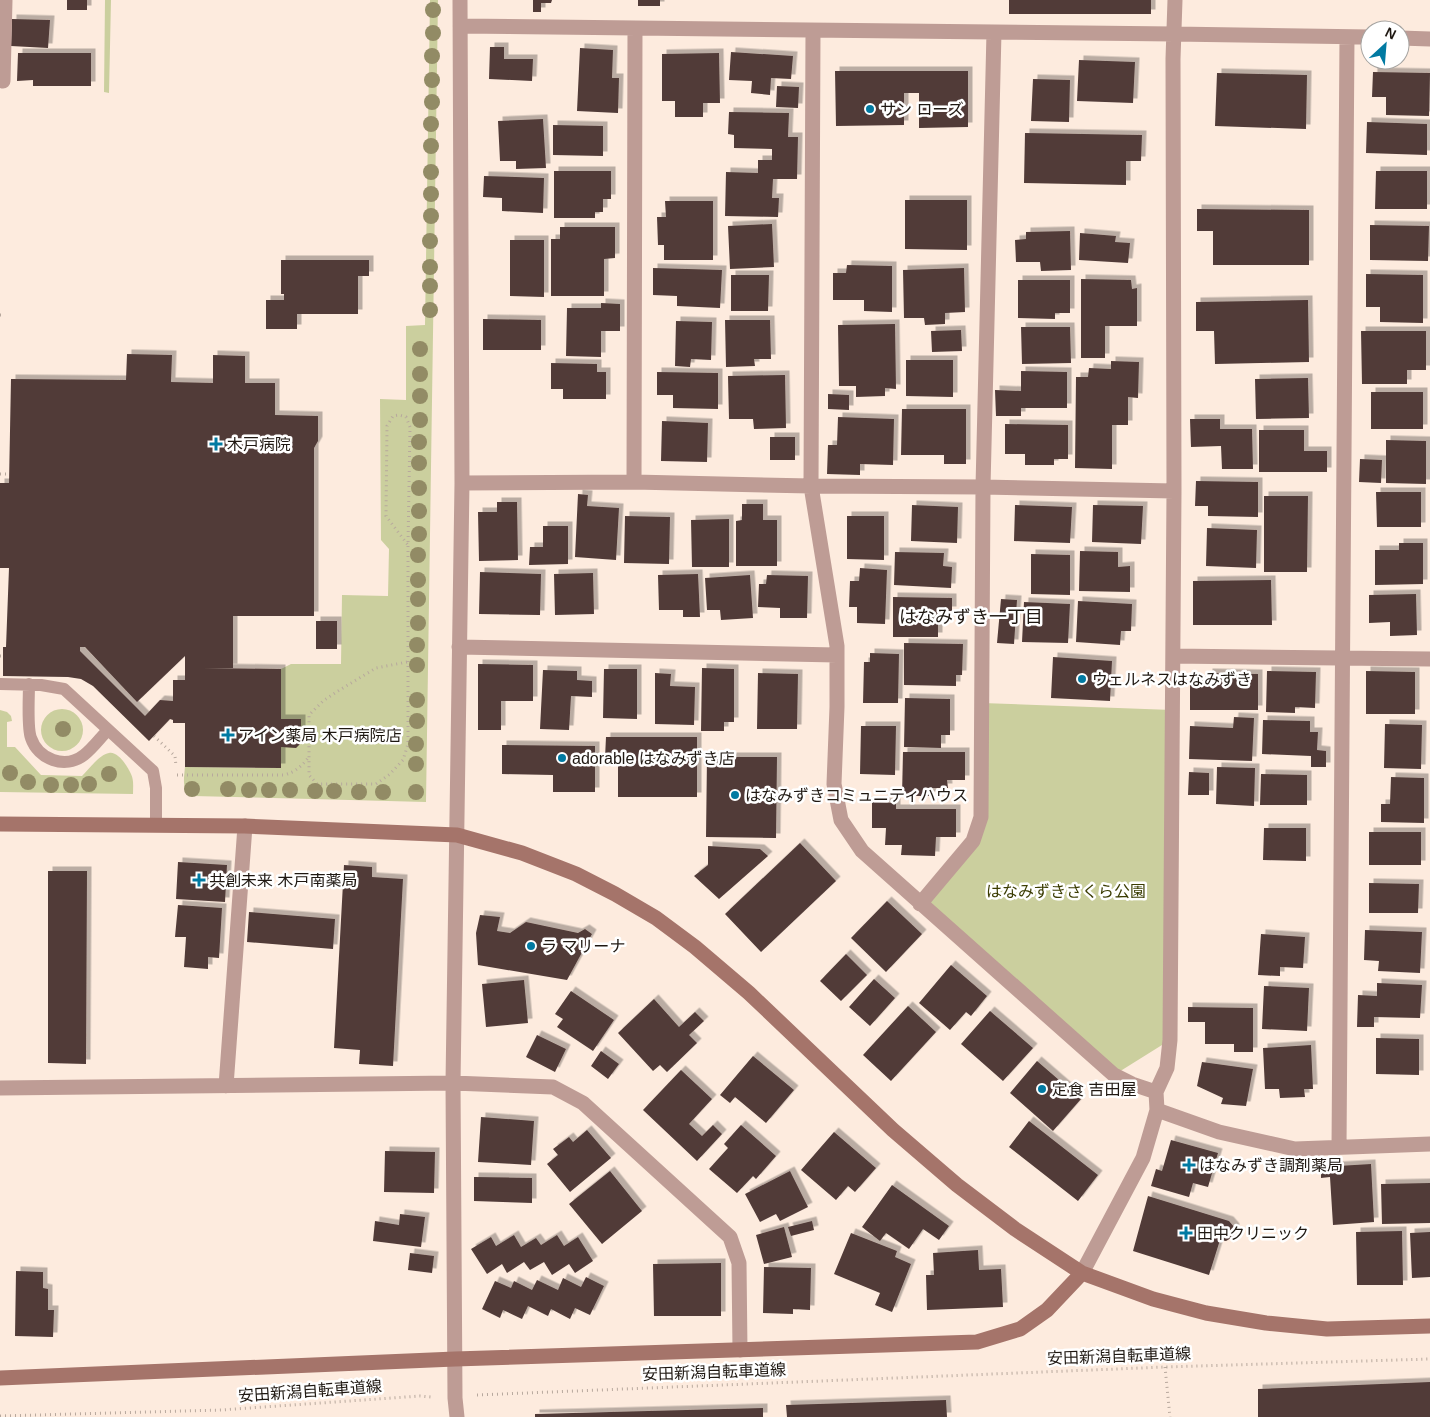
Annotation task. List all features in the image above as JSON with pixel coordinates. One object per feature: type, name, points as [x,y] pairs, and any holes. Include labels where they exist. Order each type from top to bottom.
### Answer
[{"type":"street","points":[[3,81],[5,0]]},
{"type":"street","points":[[457,1417],[455,1398],[453,1083],[462,483],[460,0]]},
{"type":"street","points":[[0,1378],[455,1359],[977,1342],[1020,1329],[1048,1310],[1082,1273],[1143,1158],[1157,1110],[1156,1092],[1167,1068],[1170,1040],[1175,0]]},
{"type":"street","points":[[460,26],[1360,37]]},
{"type":"street","points":[[634,482],[635,28]]},
{"type":"street","points":[[812,31],[811,486],[837,655],[838,707],[834,784],[841,820],[862,851],[1114,1075],[1132,1084],[1156,1092]]},
{"type":"street","points":[[920,904],[973,841],[981,817],[983,486],[994,32]]},
{"type":"street","points":[[1339,1148],[1347,37]]},
{"type":"street","points":[[1410,38],[1430,38]]},
{"type":"street","points":[[462,483],[634,482],[811,486],[983,486],[1174,491]]},
{"type":"street","points":[[459,647],[837,655]]},
{"type":"street","points":[[1173,656],[1430,659]]},
{"type":"street","points":[[0,824],[245,826],[457,835],[522,853],[576,874],[615,894],[656,918],[695,947],[742,987],[893,1130],[958,1185],[1015,1229],[1082,1273],[1153,1299],[1206,1313],[1266,1323],[1327,1329],[1430,1326]]},
{"type":"street","points":[[226,1086],[245,826]]},
{"type":"street","points":[[0,1088],[453,1083],[553,1087],[583,1103],[730,1237],[740,1263],[740,1350]]},
{"type":"street","points":[[1157,1110],[1219,1132],[1295,1150],[1430,1144]]},
{"type":"lane","points":[[0,684],[29,684],[54,686],[64,689],[153,771],[156,788],[156,826]]},
{"type":"lane","points":[[29,684],[30,737],[37,750],[52,761],[67,762],[83,756],[108,730]]},
{"type":"path","points":[[407,662],[376,668],[323,701],[310,715],[309,775],[316,784],[376,784],[390,774],[403,760],[408,744],[407,662],[410,427],[406,417],[399,415],[393,416],[387,426],[386,516],[408,545]]},
{"type":"path","points":[[0,474],[10,474]]},
{"type":"path","points":[[177,775],[284,775],[301,767],[308,757]]},
{"type":"path","name":"安田新潟自転車道線","points":[[0,1416],[221,1410],[420,1396],[455,1398],[485,1394],[1165,1367],[1430,1359]]},
{"type":"path","points":[[1165,1367],[1170,1417]]},
{"type":"green space","points":[[105,0],[111,0],[109,93],[104,92]]},
{"type":"green space","points":[[430,0],[438,0],[426,802],[193,796],[185,788],[185,767],[280,768],[281,669],[291,664],[341,664],[342,595],[388,596],[389,549],[381,540],[380,399],[406,400],[406,326],[425,325]]},
{"type":"green space","name":"はなみずきさくら公園","points":[[982,703],[1172,710],[1170,1040],[1114,1075],[920,904],[973,841]]},
{"type":"green space","points":[[62,709],[77,715],[83,730],[77,745],[62,751],[47,745],[41,730],[47,715]]},
{"type":"green space","points":[[0,710],[7,712],[11,716],[12,721],[7,722],[7,747],[15,747],[41,775],[82,776],[102,756],[112,753],[122,760],[130,771],[133,781],[133,794],[0,792]]},
{"type":"building","points":[[67,0],[87,0],[87,10],[67,10]]},
{"type":"building","points":[[533,0],[552,0],[551,3],[541,3],[541,12],[533,12]]},
{"type":"building","points":[[638,0],[660,0],[660,6],[638,6]]},
{"type":"building","points":[[1009,0],[1151,0],[1151,14],[1009,14]]},
{"type":"building","points":[[12,19],[50,20],[48,48],[11,46]]},
{"type":"building","points":[[490,47],[504,47],[504,59],[533,59],[532,81],[489,79]]},
{"type":"building","points":[[580,48],[613,50],[612,78],[619,78],[618,113],[577,111]]},
{"type":"building","points":[[731,52],[793,56],[791,79],[771,78],[770,95],[751,93],[752,81],[729,80]]},
{"type":"building","points":[[18,53],[91,53],[91,86],[33,86],[33,80],[17,81]]},
{"type":"building","points":[[719,53],[720,103],[703,103],[703,117],[675,117],[675,101],[662,101],[662,54]]},
{"type":"building","points":[[1079,60],[1135,62],[1133,103],[1077,101]]},
{"type":"building","name":"サン ローズ","points":[[835,71],[968,71],[968,127],[919,128],[919,93],[904,93],[904,125],[836,126]]},
{"type":"building","points":[[1373,72],[1430,73],[1429,116],[1386,115],[1386,97],[1372,97]]},
{"type":"building","points":[[1217,73],[1307,75],[1306,129],[1215,126]]},
{"type":"building","points":[[1033,79],[1070,80],[1069,122],[1031,121]]},
{"type":"building","points":[[777,86],[799,87],[798,108],[776,107]]},
{"type":"building","points":[[729,112],[789,113],[788,137],[798,137],[797,179],[773,179],[772,198],[779,198],[778,217],[725,216],[726,172],[758,173],[758,160],[772,160],[772,149],[734,148],[734,135],[728,134]]},
{"type":"building","points":[[543,119],[546,168],[516,169],[516,161],[500,161],[498,121]]},
{"type":"building","points":[[1367,122],[1427,124],[1427,155],[1366,153]]},
{"type":"building","points":[[553,125],[603,126],[603,156],[553,155]]},
{"type":"building","points":[[1025,133],[1142,135],[1141,161],[1126,161],[1126,185],[1024,183]]},
{"type":"building","points":[[554,171],[611,171],[611,199],[603,199],[603,212],[595,212],[595,218],[554,218]]},
{"type":"building","points":[[1376,171],[1427,171],[1427,209],[1375,209]]},
{"type":"building","points":[[484,176],[544,178],[543,213],[502,211],[502,198],[483,197]]},
{"type":"building","points":[[905,200],[967,200],[967,250],[905,249]]},
{"type":"building","points":[[665,201],[713,201],[713,260],[664,260],[664,245],[658,245],[657,217],[666,217]]},
{"type":"building","points":[[1197,209],[1309,210],[1309,265],[1213,265],[1213,231],[1197,231]]},
{"type":"building","points":[[772,224],[774,267],[730,269],[728,226]]},
{"type":"building","points":[[1370,225],[1429,226],[1428,261],[1370,260]]},
{"type":"building","points":[[560,227],[615,227],[615,258],[604,259],[604,296],[551,296],[551,239],[560,239]]},
{"type":"building","points":[[1070,231],[1071,270],[1041,271],[1040,262],[1016,262],[1015,240],[1026,239],[1026,232]]},
{"type":"building","points":[[1080,233],[1116,236],[1115,242],[1130,243],[1128,263],[1079,260]]},
{"type":"building","points":[[510,240],[544,240],[544,297],[510,296]]},
{"type":"building","points":[[281,260],[369,260],[369,276],[358,276],[358,314],[297,314],[297,329],[266,329],[266,300],[284,300],[284,294],[281,294]]},
{"type":"building","points":[[847,265],[892,266],[892,312],[864,311],[864,300],[833,300],[833,273],[846,273]]},
{"type":"building","points":[[653,268],[722,270],[720,308],[677,306],[677,296],[653,295]]},
{"type":"building","points":[[964,268],[965,312],[945,313],[945,324],[925,325],[924,318],[904,318],[903,270]]},
{"type":"building","points":[[1366,274],[1423,275],[1423,323],[1380,322],[1380,307],[1366,307]]},
{"type":"building","points":[[731,275],[769,275],[768,311],[731,311]]},
{"type":"building","points":[[1081,279],[1131,280],[1132,289],[1137,288],[1137,326],[1105,326],[1105,358],[1081,358]]},
{"type":"building","points":[[1018,280],[1070,280],[1070,313],[1055,313],[1055,319],[1018,318]]},
{"type":"building","points":[[1308,300],[1309,362],[1215,364],[1214,331],[1196,331],[1196,302]]},
{"type":"building","points":[[601,303],[620,304],[620,331],[601,331],[601,357],[566,356],[567,308],[601,308]]},
{"type":"building","points":[[483,319],[541,320],[541,350],[483,350]]},
{"type":"building","points":[[725,320],[770,320],[771,359],[754,359],[755,366],[726,367]]},
{"type":"building","points":[[676,321],[712,322],[711,360],[691,359],[690,367],[675,366]]},
{"type":"building","points":[[895,324],[896,389],[885,388],[885,396],[856,397],[856,386],[839,386],[838,325]]},
{"type":"building","points":[[1021,327],[1070,327],[1071,363],[1022,364]]},
{"type":"building","points":[[961,330],[962,351],[932,352],[931,331]]},
{"type":"building","points":[[1361,331],[1426,331],[1426,370],[1407,370],[1407,384],[1362,384]]},
{"type":"building","points":[[127,354],[172,355],[171,382],[213,383],[213,355],[245,356],[245,383],[275,383],[275,415],[318,416],[318,441],[314,448],[314,616],[233,616],[233,668],[203,668],[281,669],[281,719],[301,719],[301,743],[296,748],[281,747],[281,768],[185,767],[185,723],[173,723],[173,720],[170,719],[149,741],[93,686],[81,679],[3,676],[3,647],[6,647],[9,568],[0,568],[0,483],[9,483],[11,379],[126,380]],"holes":[[[80,647],[85,647],[137,702],[185,656],[185,680],[173,680],[173,701],[160,700],[145,716],[80,651]]]},
{"type":"building","points":[[906,360],[953,360],[953,397],[906,396]]},
{"type":"building","points":[[1111,361],[1139,362],[1138,398],[1128,397],[1128,425],[1112,425],[1112,469],[1075,468],[1076,377],[1088,377],[1089,368],[1111,369]]},
{"type":"building","points":[[551,363],[597,364],[597,372],[606,372],[606,399],[563,399],[563,389],[551,389]]},
{"type":"building","points":[[1021,371],[1067,372],[1067,408],[1021,408],[1021,416],[996,416],[995,390],[1021,391]]},
{"type":"building","points":[[657,372],[718,373],[718,409],[673,408],[673,395],[657,395]]},
{"type":"building","points":[[785,375],[786,428],[754,429],[753,419],[729,419],[728,376]]},
{"type":"building","points":[[1308,378],[1309,418],[1256,419],[1255,379]]},
{"type":"building","points":[[1371,392],[1423,392],[1423,429],[1371,429]]},
{"type":"building","points":[[828,394],[849,395],[849,410],[828,409]]},
{"type":"building","points":[[902,409],[966,409],[966,464],[944,464],[944,455],[901,455]]},
{"type":"building","points":[[838,417],[894,419],[893,465],[860,464],[860,475],[827,474],[828,445],[837,445]]},
{"type":"building","points":[[1190,419],[1220,419],[1220,429],[1252,429],[1253,469],[1222,469],[1221,446],[1191,447]]},
{"type":"building","points":[[662,421],[708,423],[707,462],[661,461]]},
{"type":"building","points":[[1005,424],[1068,425],[1068,459],[1054,459],[1054,465],[1025,465],[1025,454],[1005,454]]},
{"type":"building","points":[[1259,430],[1304,430],[1304,451],[1327,451],[1327,472],[1259,472]]},
{"type":"building","points":[[770,437],[795,437],[795,460],[770,460]]},
{"type":"building","points":[[1386,440],[1426,441],[1426,484],[1386,483]]},
{"type":"building","points":[[1360,459],[1382,460],[1381,483],[1359,482]]},
{"type":"building","points":[[1196,481],[1258,482],[1258,517],[1208,516],[1208,506],[1195,506]]},
{"type":"building","points":[[1376,492],[1421,492],[1421,527],[1377,527]]},
{"type":"building","points":[[578,494],[588,495],[587,506],[619,508],[616,560],[575,557]]},
{"type":"building","points":[[1264,496],[1308,496],[1307,572],[1264,572]]},
{"type":"building","points":[[497,502],[517,502],[518,560],[479,561],[478,512],[497,512]]},
{"type":"building","points":[[742,504],[763,504],[763,520],[777,520],[777,566],[736,566],[736,521],[742,520]]},
{"type":"building","points":[[912,505],[958,507],[957,543],[911,541]]},
{"type":"building","points":[[1015,505],[1072,507],[1070,543],[1014,541]]},
{"type":"building","points":[[1093,505],[1143,506],[1141,544],[1092,542]]},
{"type":"building","points":[[625,516],[670,517],[669,564],[624,563]]},
{"type":"building","points":[[847,516],[884,516],[884,560],[847,559]]},
{"type":"building","points":[[729,519],[729,567],[692,567],[691,520]]},
{"type":"building","points":[[543,526],[568,526],[568,564],[529,565],[530,547],[543,547]]},
{"type":"building","points":[[1207,528],[1257,530],[1256,568],[1206,566]]},
{"type":"building","points":[[1399,543],[1423,543],[1423,584],[1375,585],[1375,550],[1399,550]]},
{"type":"building","points":[[1080,551],[1118,552],[1118,567],[1130,566],[1130,592],[1079,591]]},
{"type":"building","points":[[895,552],[944,553],[943,566],[952,567],[951,588],[894,585]]},
{"type":"building","points":[[1031,554],[1070,555],[1070,595],[1031,594]]},
{"type":"building","points":[[860,568],[887,570],[885,624],[857,623],[857,607],[849,607],[850,581],[859,581]]},
{"type":"building","points":[[480,572],[541,574],[540,615],[479,614]]},
{"type":"building","points":[[593,573],[594,614],[555,615],[554,574]]},
{"type":"building","points":[[698,574],[700,617],[683,617],[683,610],[659,610],[658,575]]},
{"type":"building","points":[[750,575],[753,618],[721,620],[720,610],[707,610],[705,578]]},
{"type":"building","points":[[767,575],[808,576],[807,618],[780,618],[780,608],[758,607],[759,584],[766,584]]},
{"type":"building","points":[[1271,580],[1272,625],[1193,625],[1193,581]]},
{"type":"building","points":[[1416,594],[1417,635],[1390,636],[1390,622],[1369,623],[1369,595]]},
{"type":"building","points":[[893,597],[952,598],[952,611],[938,611],[938,637],[893,637]]},
{"type":"building","points":[[1001,599],[1017,600],[1014,644],[997,643]]},
{"type":"building","points":[[1078,601],[1132,604],[1131,631],[1121,631],[1120,645],[1076,642]]},
{"type":"building","points":[[1024,602],[1070,604],[1068,643],[1022,642]]},
{"type":"building","points":[[316,621],[337,621],[337,649],[316,649]]},
{"type":"building","points":[[904,643],[963,644],[962,675],[956,675],[956,686],[904,685]]},
{"type":"building","points":[[870,653],[899,654],[898,703],[863,703],[864,662],[870,662]]},
{"type":"building","name":"ウェルネスはなみずき","points":[[1053,657],[1112,661],[1110,701],[1051,698]]},
{"type":"building","points":[[478,664],[533,665],[533,701],[501,701],[501,730],[478,730]]},
{"type":"building","points":[[702,668],[734,669],[734,722],[724,722],[724,731],[701,731]]},
{"type":"building","points":[[604,669],[637,669],[637,719],[603,718]]},
{"type":"building","points":[[543,670],[577,671],[577,680],[592,681],[592,697],[571,696],[569,730],[540,729]]},
{"type":"building","points":[[1267,671],[1316,672],[1315,708],[1295,707],[1295,713],[1266,712]]},
{"type":"building","points":[[1366,671],[1415,672],[1415,714],[1366,714]]},
{"type":"building","points":[[655,673],[671,674],[670,686],[695,687],[694,725],[655,724]]},
{"type":"building","points":[[758,673],[798,674],[797,729],[757,729]]},
{"type":"building","points":[[1208,673],[1258,674],[1258,710],[1190,710],[1190,681],[1208,682]]},
{"type":"building","points":[[905,698],[950,699],[950,735],[941,735],[941,748],[904,747]]},
{"type":"building","points":[[1234,717],[1254,718],[1252,761],[1189,759],[1190,726],[1233,728]]},
{"type":"building","points":[[1263,720],[1310,721],[1310,732],[1318,732],[1317,750],[1326,751],[1326,767],[1311,767],[1311,756],[1262,754]]},
{"type":"building","points":[[1385,724],[1422,725],[1421,769],[1384,768]]},
{"type":"building","points":[[861,726],[896,726],[895,775],[860,774]]},
{"type":"building","points":[[606,737],[697,737],[697,797],[618,797],[618,758],[605,758]]},
{"type":"building","points":[[502,745],[595,746],[595,792],[553,792],[553,775],[502,774]]},
{"type":"building","points":[[903,752],[965,752],[965,780],[947,780],[948,788],[932,788],[932,796],[902,796]]},
{"type":"building","points":[[707,757],[777,757],[776,838],[706,837]]},
{"type":"building","points":[[1217,767],[1255,768],[1254,806],[1216,804]]},
{"type":"building","points":[[1189,772],[1209,773],[1209,795],[1188,795]]},
{"type":"building","points":[[1261,774],[1307,775],[1307,805],[1260,805]]},
{"type":"building","points":[[1391,777],[1424,778],[1424,823],[1381,822],[1381,804],[1390,804]]},
{"type":"building","points":[[872,802],[896,803],[896,809],[956,809],[956,837],[936,837],[935,856],[901,855],[902,845],[885,845],[886,828],[872,828]]},
{"type":"building","points":[[1264,828],[1306,828],[1306,861],[1263,860]]},
{"type":"building","points":[[1369,832],[1421,832],[1421,865],[1369,865]]},
{"type":"building","points":[[800,843],[836,881],[761,952],[725,914]]},
{"type":"building","points":[[708,846],[760,849],[768,856],[719,899],[694,876],[708,865]]},
{"type":"building","points":[[178,862],[227,865],[225,902],[176,899]]},
{"type":"building","points":[[344,865],[372,867],[372,877],[403,879],[393,1066],[359,1064],[360,1050],[334,1048]]},
{"type":"building","points":[[48,871],[87,871],[86,1064],[48,1063]]},
{"type":"building","points":[[1369,883],[1419,884],[1418,913],[1369,913]]},
{"type":"building","points":[[887,901],[922,934],[886,972],[851,938]]},
{"type":"building","points":[[178,905],[222,908],[219,958],[208,957],[208,969],[184,967],[186,937],[175,937]]},
{"type":"building","points":[[249,912],[335,919],[333,949],[247,942]]},
{"type":"building","points":[[480,915],[500,917],[497,931],[510,933],[526,922],[578,933],[585,929],[592,934],[567,980],[478,965],[476,933]]},
{"type":"building","points":[[1365,930],[1422,932],[1420,973],[1378,971],[1379,961],[1364,960]]},
{"type":"building","points":[[1261,934],[1305,937],[1303,968],[1280,967],[1280,976],[1258,975]]},
{"type":"building","points":[[846,954],[867,975],[841,1001],[820,981]]},
{"type":"building","points":[[951,965],[987,996],[971,1016],[966,1012],[950,1030],[919,1003]]},
{"type":"building","points":[[874,979],[895,998],[870,1026],[849,1007]]},
{"type":"building","points":[[524,980],[528,1023],[486,1027],[482,984]]},
{"type":"building","points":[[1377,983],[1422,985],[1420,1018],[1374,1017],[1374,1027],[1357,1027],[1358,995],[1377,996]]},
{"type":"building","points":[[1264,986],[1309,988],[1307,1031],[1262,1029]]},
{"type":"building","points":[[571,991],[614,1020],[593,1051],[557,1027],[563,1019],[555,1014]]},
{"type":"building","points":[[654,999],[679,1027],[695,1012],[704,1021],[689,1035],[697,1043],[667,1072],[660,1065],[653,1071],[618,1033]]},
{"type":"building","points":[[908,1006],[936,1032],[891,1081],[863,1055]]},
{"type":"building","points":[[1188,1007],[1253,1008],[1253,1052],[1234,1052],[1234,1044],[1205,1044],[1205,1022],[1188,1022]]},
{"type":"building","points":[[990,1011],[1033,1048],[1003,1081],[961,1044]]},
{"type":"building","points":[[537,1035],[566,1049],[555,1072],[526,1057]]},
{"type":"building","points":[[1376,1038],[1419,1039],[1419,1075],[1376,1074]]},
{"type":"building","points":[[1311,1045],[1313,1089],[1304,1089],[1305,1097],[1280,1098],[1279,1089],[1265,1089],[1263,1048]]},
{"type":"building","points":[[601,1051],[619,1064],[608,1079],[591,1066]]},
{"type":"building","points":[[753,1056],[794,1090],[766,1123],[735,1097],[730,1103],[720,1095]]},
{"type":"building","points":[[1037,1061],[1081,1099],[1053,1131],[1010,1093]]},
{"type":"building","points":[[1202,1062],[1253,1069],[1246,1106],[1221,1104],[1223,1098],[1197,1086]]},
{"type":"building","points":[[681,1070],[712,1099],[689,1124],[702,1136],[713,1125],[722,1134],[697,1161],[643,1110]]},
{"type":"building","points":[[481,1117],[534,1121],[531,1165],[478,1162]]},
{"type":"building","points":[[1029,1121],[1098,1175],[1078,1201],[1009,1147]]},
{"type":"building","points":[[741,1125],[776,1156],[756,1179],[753,1176],[737,1193],[709,1169],[728,1148],[724,1144]]},
{"type":"building","points":[[587,1130],[611,1158],[570,1192],[547,1164],[558,1155],[553,1149],[569,1137],[573,1142]]},
{"type":"building","points":[[834,1132],[876,1168],[855,1192],[848,1186],[836,1200],[801,1170]]},
{"type":"building","points":[[1171,1140],[1218,1153],[1208,1187],[1193,1183],[1189,1197],[1151,1186],[1156,1169],[1162,1171]]},
{"type":"building","points":[[385,1151],[435,1152],[434,1193],[384,1192]]},
{"type":"building","points":[[1371,1164],[1374,1222],[1333,1225],[1330,1177],[1321,1178],[1321,1167]]},
{"type":"building","points":[[610,1171],[642,1211],[602,1244],[569,1204]]},
{"type":"building","points":[[790,1171],[808,1207],[780,1221],[776,1214],[760,1222],[745,1194]]},
{"type":"building","points":[[474,1177],[532,1178],[532,1203],[474,1201]]},
{"type":"building","points":[[1430,1183],[1430,1223],[1382,1224],[1381,1184]]},
{"type":"building","points":[[892,1185],[949,1226],[939,1240],[923,1229],[909,1249],[886,1233],[880,1241],[862,1227]]},
{"type":"building","name":"田中クリニック","points":[[1148,1196],[1229,1221],[1235,1228],[1233,1237],[1226,1241],[1220,1240],[1209,1275],[1133,1251]]},
{"type":"building","points":[[400,1214],[425,1217],[421,1247],[373,1241],[375,1221],[399,1225]]},
{"type":"building","points":[[812,1221],[814,1230],[791,1236],[788,1227]]},
{"type":"building","points":[[784,1227],[792,1257],[764,1264],[756,1235]]},
{"type":"building","points":[[1402,1231],[1403,1285],[1357,1285],[1356,1232]]},
{"type":"building","points":[[1430,1232],[1430,1277],[1412,1278],[1410,1233]]},
{"type":"building","points":[[851,1233],[897,1251],[895,1257],[911,1264],[892,1312],[875,1305],[880,1293],[834,1274]]},
{"type":"building","points":[[514,1235],[521,1247],[536,1238],[541,1245],[557,1235],[564,1246],[578,1237],[593,1261],[575,1273],[569,1264],[552,1275],[544,1262],[530,1270],[524,1262],[507,1273],[502,1264],[487,1274],[471,1249],[491,1237],[496,1246]]},
{"type":"building","points":[[978,1250],[979,1270],[1001,1269],[1003,1307],[927,1310],[926,1275],[934,1275],[933,1253]]},
{"type":"building","points":[[410,1253],[434,1256],[432,1273],[408,1270]]},
{"type":"building","points":[[721,1263],[721,1316],[654,1316],[653,1264]]},
{"type":"building","points":[[764,1267],[811,1268],[810,1310],[793,1309],[793,1314],[763,1313]]},
{"type":"building","points":[[16,1271],[43,1272],[43,1288],[48,1289],[48,1310],[54,1310],[53,1337],[15,1336]]},
{"type":"building","points":[[586,1277],[604,1286],[590,1315],[575,1308],[570,1319],[551,1309],[548,1316],[528,1306],[522,1319],[503,1310],[500,1318],[482,1309],[495,1281],[511,1288],[514,1281],[532,1290],[537,1280],[558,1290],[563,1278],[581,1287]]},
{"type":"building","points":[[1430,1382],[1430,1417],[1258,1417],[1258,1389]]},
{"type":"building","points":[[946,1400],[947,1417],[787,1417],[786,1405]]},
{"type":"building","points":[[763,1408],[763,1417],[535,1417],[535,1414]]},
{"type":"place","name":"サン ローズ","points":[[870,109]]},
{"type":"place","name":"木戸病院","points":[[216,444]]},
{"type":"place","name":"ウェルネスはなみずき","points":[[1082,679]]},
{"type":"place","name":"アイン薬局 木戸病院店","points":[[228,735]]},
{"type":"place","name":"adorable はなみずき店","points":[[562,758]]},
{"type":"place","name":"はなみずきコミュニティハウス","points":[[735,795]]},
{"type":"place","name":"共創未来 木戸南薬局","points":[[199,880]]},
{"type":"place","name":"ラ マリーナ","points":[[531,946]]},
{"type":"place","name":"定食 吉田屋","points":[[1042,1089]]},
{"type":"place","name":"はなみずき調剤薬局","points":[[1189,1165]]},
{"type":"place","name":"田中クリニック","points":[[1186,1233]]},
{"type":"district","name":"はなみずき一丁目","points":[[971,617]]}]
